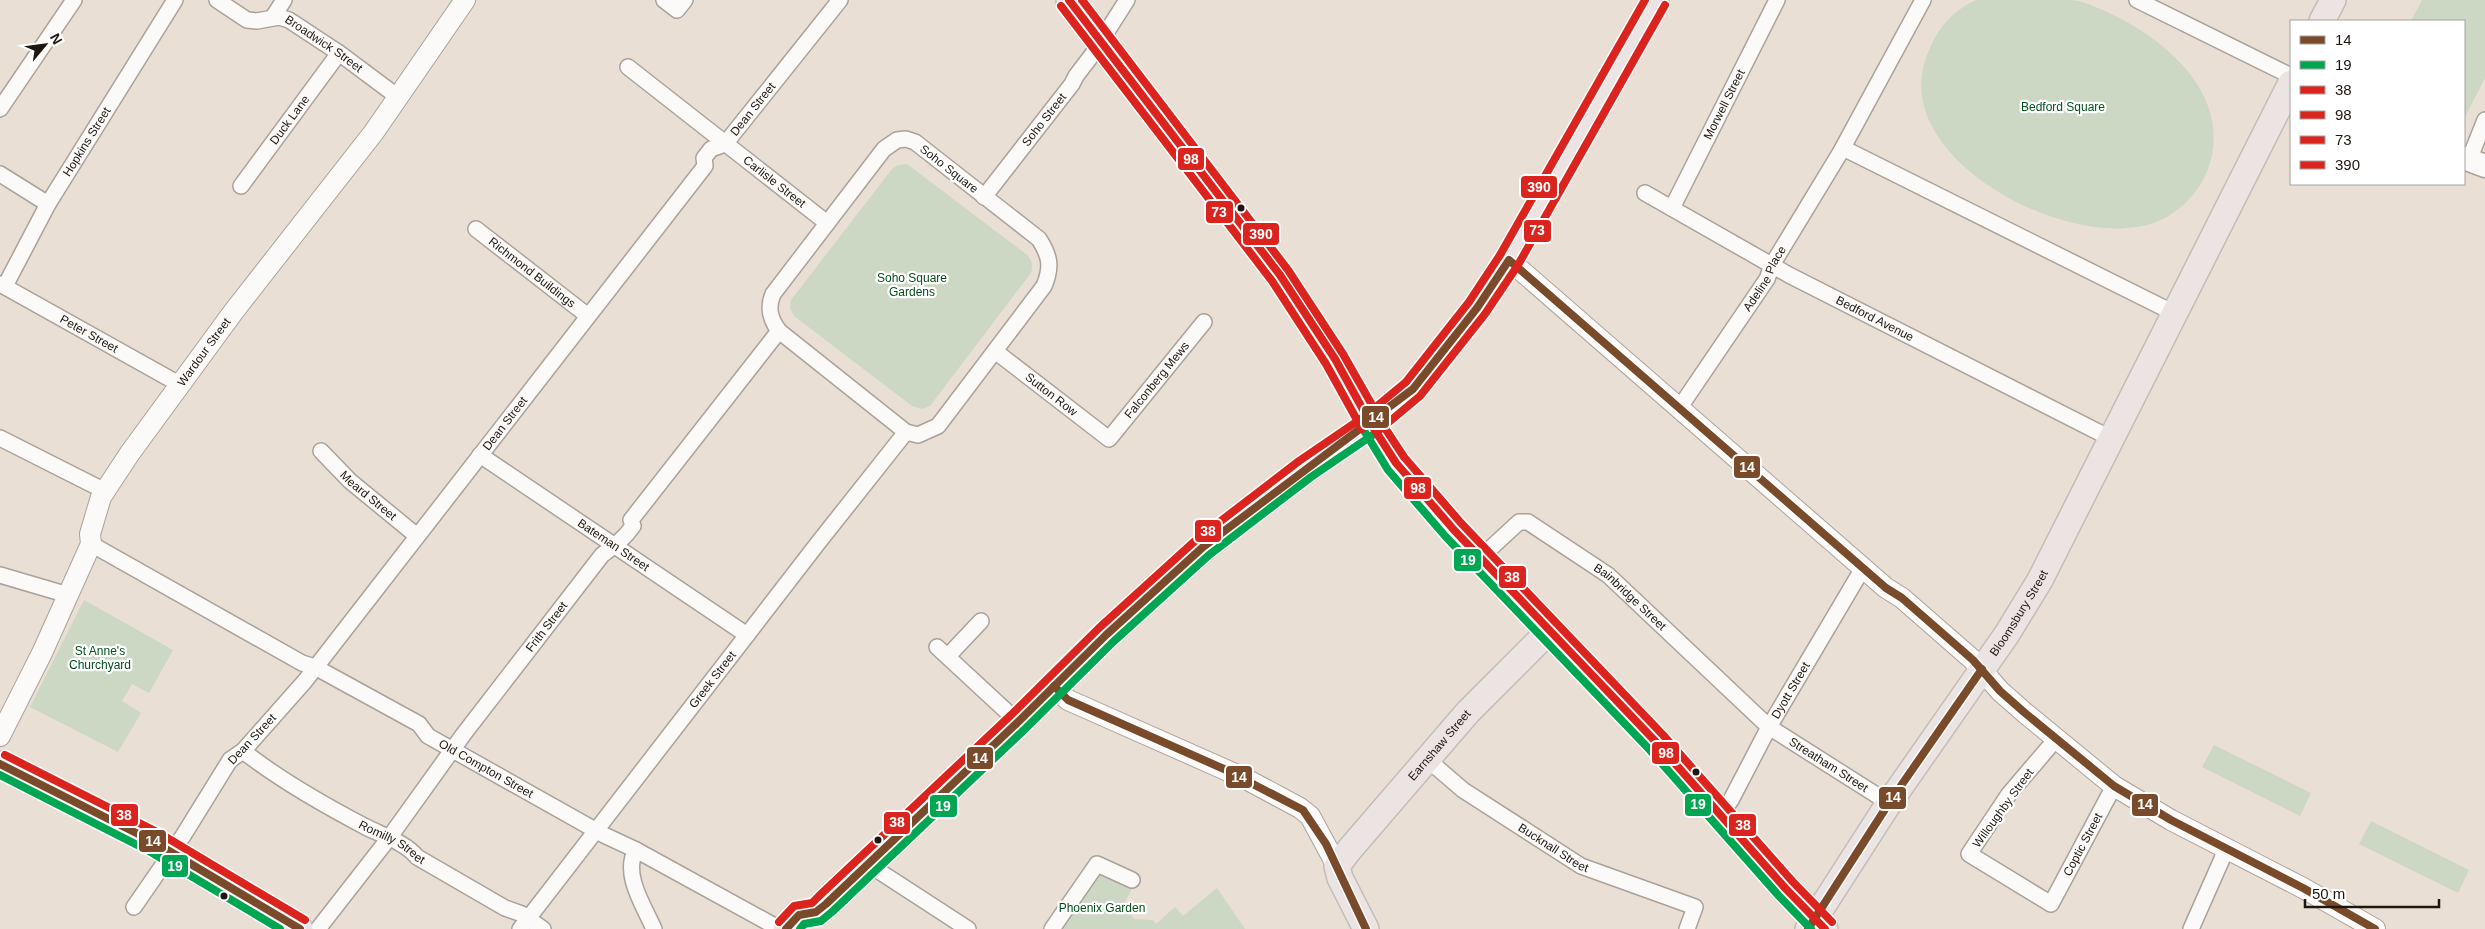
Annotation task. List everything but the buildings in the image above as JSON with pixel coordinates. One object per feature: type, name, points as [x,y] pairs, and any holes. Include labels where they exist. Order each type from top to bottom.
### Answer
[{"type":"main road","points":[[1070,0],[1097,49],[1164,126],[1280,275],[1335,359],[1371,424],[1396,463],[1480,558],[1721,814],[1816,925]]},
{"type":"main road","points":[[786,929],[799,915],[813,920],[868,864],[1018,722],[1131,611],[1203,547],[1305,468],[1371,424],[1413,389],[1477,308],[1509,260],[1656,0]]},
{"type":"main road","points":[[2323,20],[2333,0]]},
{"type":"main road","points":[[2174,313],[2290,85]]},
{"type":"main road","name":"Bloomsbury Street","points":[[1816,925],[1889,803],[2007,634],[2040,580],[2174,313]]},
{"type":"main road","name":"Earnshaw Street","points":[[1337,866],[1427,759],[1488,691],[1549,631]]},
{"type":"main road","points":[[0,764],[171,851],[300,929]]},
{"type":"main road","points":[[1337,866],[1366,929]]},
{"type":"street","points":[[0,109],[74,0]]},
{"type":"street","name":"Hopkins Street","points":[[2,285],[48,204],[175,0]]},
{"type":"street","name":"Broadwick Street","points":[[217,0],[247,20],[257,21],[279,16],[289,20],[339,53],[398,97]]},
{"type":"street","points":[[273,17],[284,0]]},
{"type":"street","name":"Wardour Street","points":[[0,736],[91,544],[90,534],[101,497],[179,384],[374,132],[464,0]]},
{"type":"street","points":[[664,0],[681,5]]},
{"type":"street","name":"Dean Street","points":[[134,906],[183,836],[230,760],[243,750],[315,667],[705,166],[704,158],[711,149],[725,144],[840,0]]},
{"type":"street","name":"Soho Street","points":[[984,197],[1072,84],[1097,49],[1127,0]]},
{"type":"street","name":"Morwell Street","points":[[1672,208],[1751,48],[1777,0]]},
{"type":"street","points":[[1923,0],[1843,148],[2174,313]]},
{"type":"street","points":[[2138,0],[2290,76]]},
{"type":"street","name":"Duck Lane","points":[[240,186],[339,53]]},
{"type":"street","name":"Carlisle Street","points":[[628,67],[827,223]]},
{"type":"street","points":[[2473,161],[2485,120]]},
{"type":"street","name":"Soho Square","points":[[906,139],[915,142],[1039,239],[1050,261],[1050,274],[1044,286],[938,426],[918,435],[906,432],[779,331],[770,313],[769,303],[773,294],[827,223],[884,149],[897,140],[906,139]]},
{"type":"street","name":"Adeline Place","points":[[1680,408],[1767,279],[1772,265],[1843,148]]},
{"type":"street","points":[[0,174],[48,204]]},
{"type":"street","name":"Bedford Avenue","points":[[1646,193],[1772,265],[2110,438]]},
{"type":"street","name":"Richmond Buildings","points":[[476,229],[588,316]]},
{"type":"street","points":[[1509,260],[1886,588],[1902,598],[1982,669],[2000,690],[2114,786],[2171,820],[2375,929]]},
{"type":"street","name":"Peter Street","points":[[2,285],[179,384]]},
{"type":"street","name":"Falconberg Mews","points":[[1109,439],[1204,322]]},
{"type":"street","name":"Frith Street","points":[[318,929],[389,838],[453,750],[602,555],[628,533],[633,526],[631,520],[779,331]]},
{"type":"street","name":"Sutton Row","points":[[995,351],[1109,439]]},
{"type":"street","name":"Greek Street","points":[[524,925],[595,830],[906,432]]},
{"type":"street","points":[[0,438],[105,491]]},
{"type":"street","name":"Meard Street","points":[[321,451],[350,481],[417,536]]},
{"type":"street","name":"Bateman Street","points":[[480,455],[747,635]]},
{"type":"street","name":"Bainbridge Street","points":[[1480,558],[1519,522],[1528,522],[1608,575],[1769,727]]},
{"type":"street","name":"Old Compton Street","points":[[91,544],[302,663],[315,667],[419,724],[428,736],[595,830],[636,850],[780,929]]},
{"type":"street","name":"Dyott Street","points":[[1721,814],[1731,800],[1769,727],[1863,568]]},
{"type":"street","points":[[0,575],[68,595]]},
{"type":"street","points":[[980,620],[942,652],[1018,722]]},
{"type":"street","points":[[1054,686],[1068,700],[1244,778],[1300,808],[1310,816],[1337,866]]},
{"type":"street","name":"Streatham Street","points":[[1769,727],[1889,803]]},
{"type":"street","name":"Willoughby Street","points":[[2051,904],[1969,854],[2009,794],[2056,739]]},
{"type":"street","name":"Romilly Street","points":[[243,750],[271,772],[366,828],[389,838],[505,908],[522,914],[524,925],[543,929]]},
{"type":"street","name":"Bucknall Street","points":[[1427,759],[1463,790],[1581,866],[1695,907],[1687,929]]},
{"type":"street","name":"Coptic Street","points":[[2051,904],[2114,786]]},
{"type":"street","points":[[2191,929],[2225,848]]},
{"type":"street","points":[[636,850],[631,858],[631,874],[654,929]]},
{"type":"street","points":[[868,864],[968,929]]},
{"type":"street","points":[[1052,929],[1097,864],[1132,880]]},
{"type":"green space","name":"Bedford Square","points":[[1976,0],[2072,0],[2090,4],[2130,24],[2174,56],[2191,76],[2205,98],[2212,121],[2213,147],[2206,174],[2192,196],[2179,209],[2156,222],[2125,228],[2091,226],[2054,218],[2018,203],[1985,183],[1956,159],[1935,132],[1923,102],[1921,89],[1922,75],[1929,50],[1942,27],[1954,14]]},
{"type":"green space","points":[[2422,0],[2485,0],[2485,78],[2465,117],[2465,20],[2412,20]]},
{"type":"green space","name":"Soho Square Gardens","points":[[907,164],[1026,254],[1030,258],[1032,265],[1031,273],[930,406],[922,409],[912,406],[794,316],[790,308],[791,300],[892,169],[898,165]]},
{"type":"green space","name":"St Anne's Churchyard","points":[[84,600],[173,650],[149,693],[132,684],[122,701],[141,713],[118,752],[30,707]]},
{"type":"green space","points":[[2214,745],[2311,793],[2300,816],[2202,767]]},
{"type":"green space","points":[[2371,821],[2469,870],[2458,893],[2359,844]]},
{"type":"green space","name":"Phoenix Garden","points":[[1101,871],[1133,887],[1124,904],[1134,919],[1153,920],[1156,924],[1175,907],[1183,916],[1217,888],[1245,929],[1063,929]]},
{"type":"transit line","name":"98","points":[[1069,0],[1280,275],[1335,359],[1371,424],[1396,463],[1454,530],[1656,742],[1786,889],[1825,929]]},
{"type":"transit line","name":"390","points":[[1082,0],[1288,270],[1343,354],[1380,419]]},
{"type":"transit line","name":"390","points":[[1365,416],[1406,382],[1469,302],[1500,255],[1645,0]]},
{"type":"transit line","name":"73","points":[[1377,432],[1420,396],[1485,314],[1518,265],[1665,5]]},
{"type":"transit line","name":"73","points":[[1061,6],[1272,281],[1326,364],[1362,429]]},
{"type":"transit line","name":"14","points":[[786,929],[799,915],[816,912],[826,904],[1018,722],[1106,635],[1203,547],[1413,389],[1477,308],[1509,260],[1886,588],[1902,598],[1973,660],[2000,691],[2025,713],[2114,786],[2171,820],[2303,888],[2375,929]]},
{"type":"transit line","name":"38","points":[[779,922],[794,906],[812,903],[1011,715],[1099,628],[1196,540],[1299,461],[1365,416]]},
{"type":"transit line","name":"38","points":[[1379,419],[1404,457],[1461,523],[1663,735],[1793,882],[1832,922]]},
{"type":"transit line","name":"19","points":[[1363,429],[1388,470],[1446,537],[1649,749],[1779,896],[1811,929]]},
{"type":"transit line","name":"19","points":[[800,929],[804,924],[821,921],[833,911],[1025,729],[1113,642],[1209,555],[1311,477],[1377,432]]},
{"type":"transit line","name":"14","points":[[1808,929],[1889,803],[1982,669]]},
{"type":"transit line","name":"14","points":[[1054,686],[1068,700],[1224,769],[1303,810],[1326,844],[1366,929]]},
{"type":"transit line","name":"38","points":[[5,755],[159,833],[305,920]]},
{"type":"transit line","name":"14","points":[[0,764],[154,842],[300,929]]},
{"type":"transit line","name":"19","points":[[0,775],[149,851],[280,929]]}]
